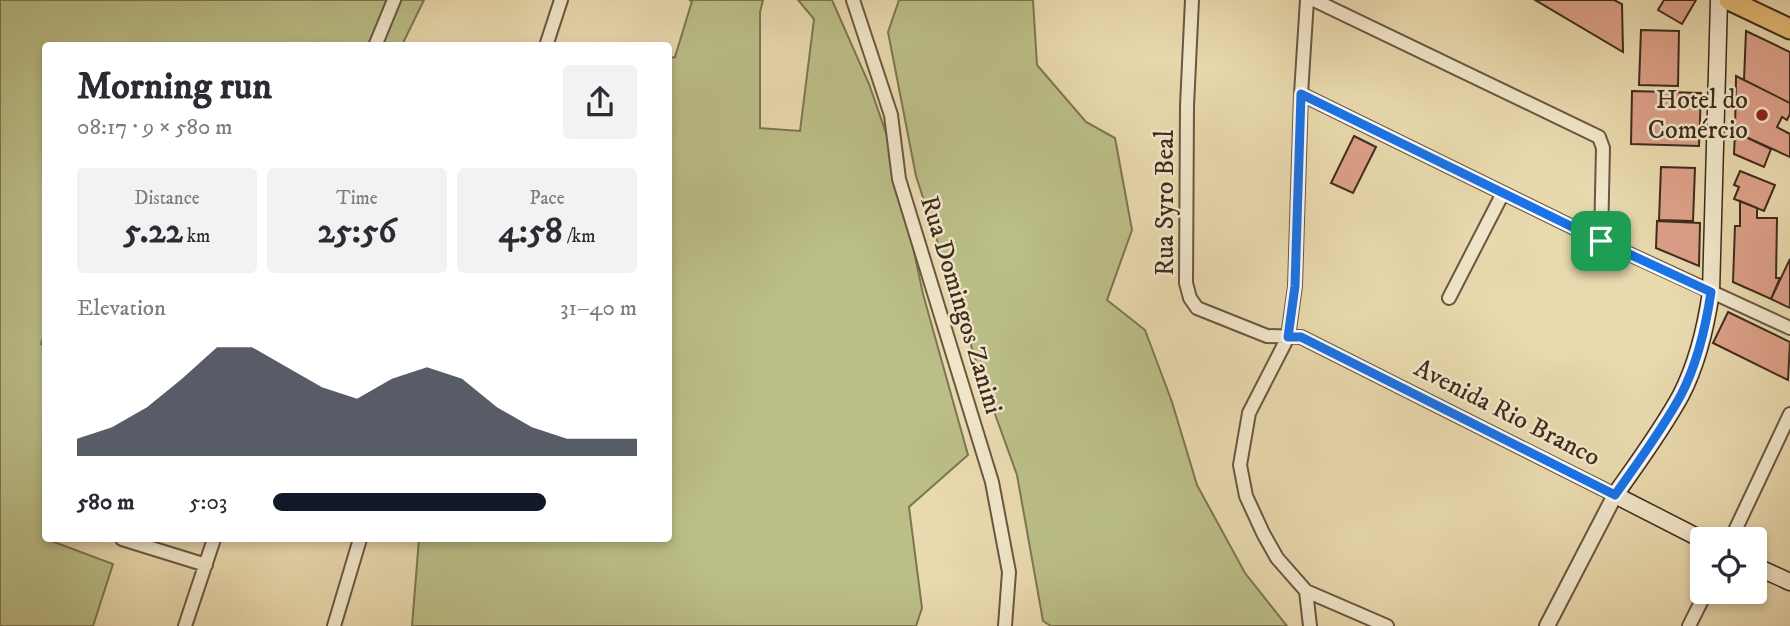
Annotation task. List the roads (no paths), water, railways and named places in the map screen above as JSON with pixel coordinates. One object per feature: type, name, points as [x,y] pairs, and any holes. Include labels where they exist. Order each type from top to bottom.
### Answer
[{"type":"main road","points":[[1615,495],[1682,394],[1706,326],[1711,292],[1719,0]]},
{"type":"main road","points":[[1729,0],[1790,29]]},
{"type":"main road","name":"Avenida Rio Branco","points":[[1615,495],[1690,533]]},
{"type":"main road","points":[[1767,571],[1790,582]]},
{"type":"street","points":[[377,42],[394,0]]},
{"type":"street","points":[[547,42],[561,0]]},
{"type":"street","name":"Rua Domingos Zanini","points":[[853,0],[891,115],[899,179],[992,482],[1009,572],[1005,626]]},
{"type":"street","name":"Rua Syro Beal","points":[[1192,0],[1187,106],[1186,283],[1190,298],[1197,308],[1267,336],[1288,337]]},
{"type":"street","points":[[1307,0],[1295,286],[1288,337],[1249,412],[1240,465],[1246,496],[1263,533],[1277,558],[1306,591],[1387,626]]},
{"type":"street","points":[[1314,0],[1599,137],[1603,148],[1601,241]]},
{"type":"street","points":[[1301,94],[1601,241],[1790,328]]},
{"type":"street","points":[[1449,298],[1503,193]]},
{"type":"street","name":"Avenida Rio Branco","points":[[1288,337],[1301,337],[1615,495]]},
{"type":"street","points":[[1737,527],[1790,414]]},
{"type":"street","points":[[1547,626],[1615,495]]},
{"type":"street","points":[[132,542],[206,565]]},
{"type":"street","points":[[185,626],[213,542]]},
{"type":"street","points":[[334,626],[359,542]]},
{"type":"street","points":[[1306,591],[1310,626]]},
{"type":"street","points":[[1689,626],[1700,604]]},
{"type":"place","name":"Hotel do Comércio","points":[[1762,115]]}]
